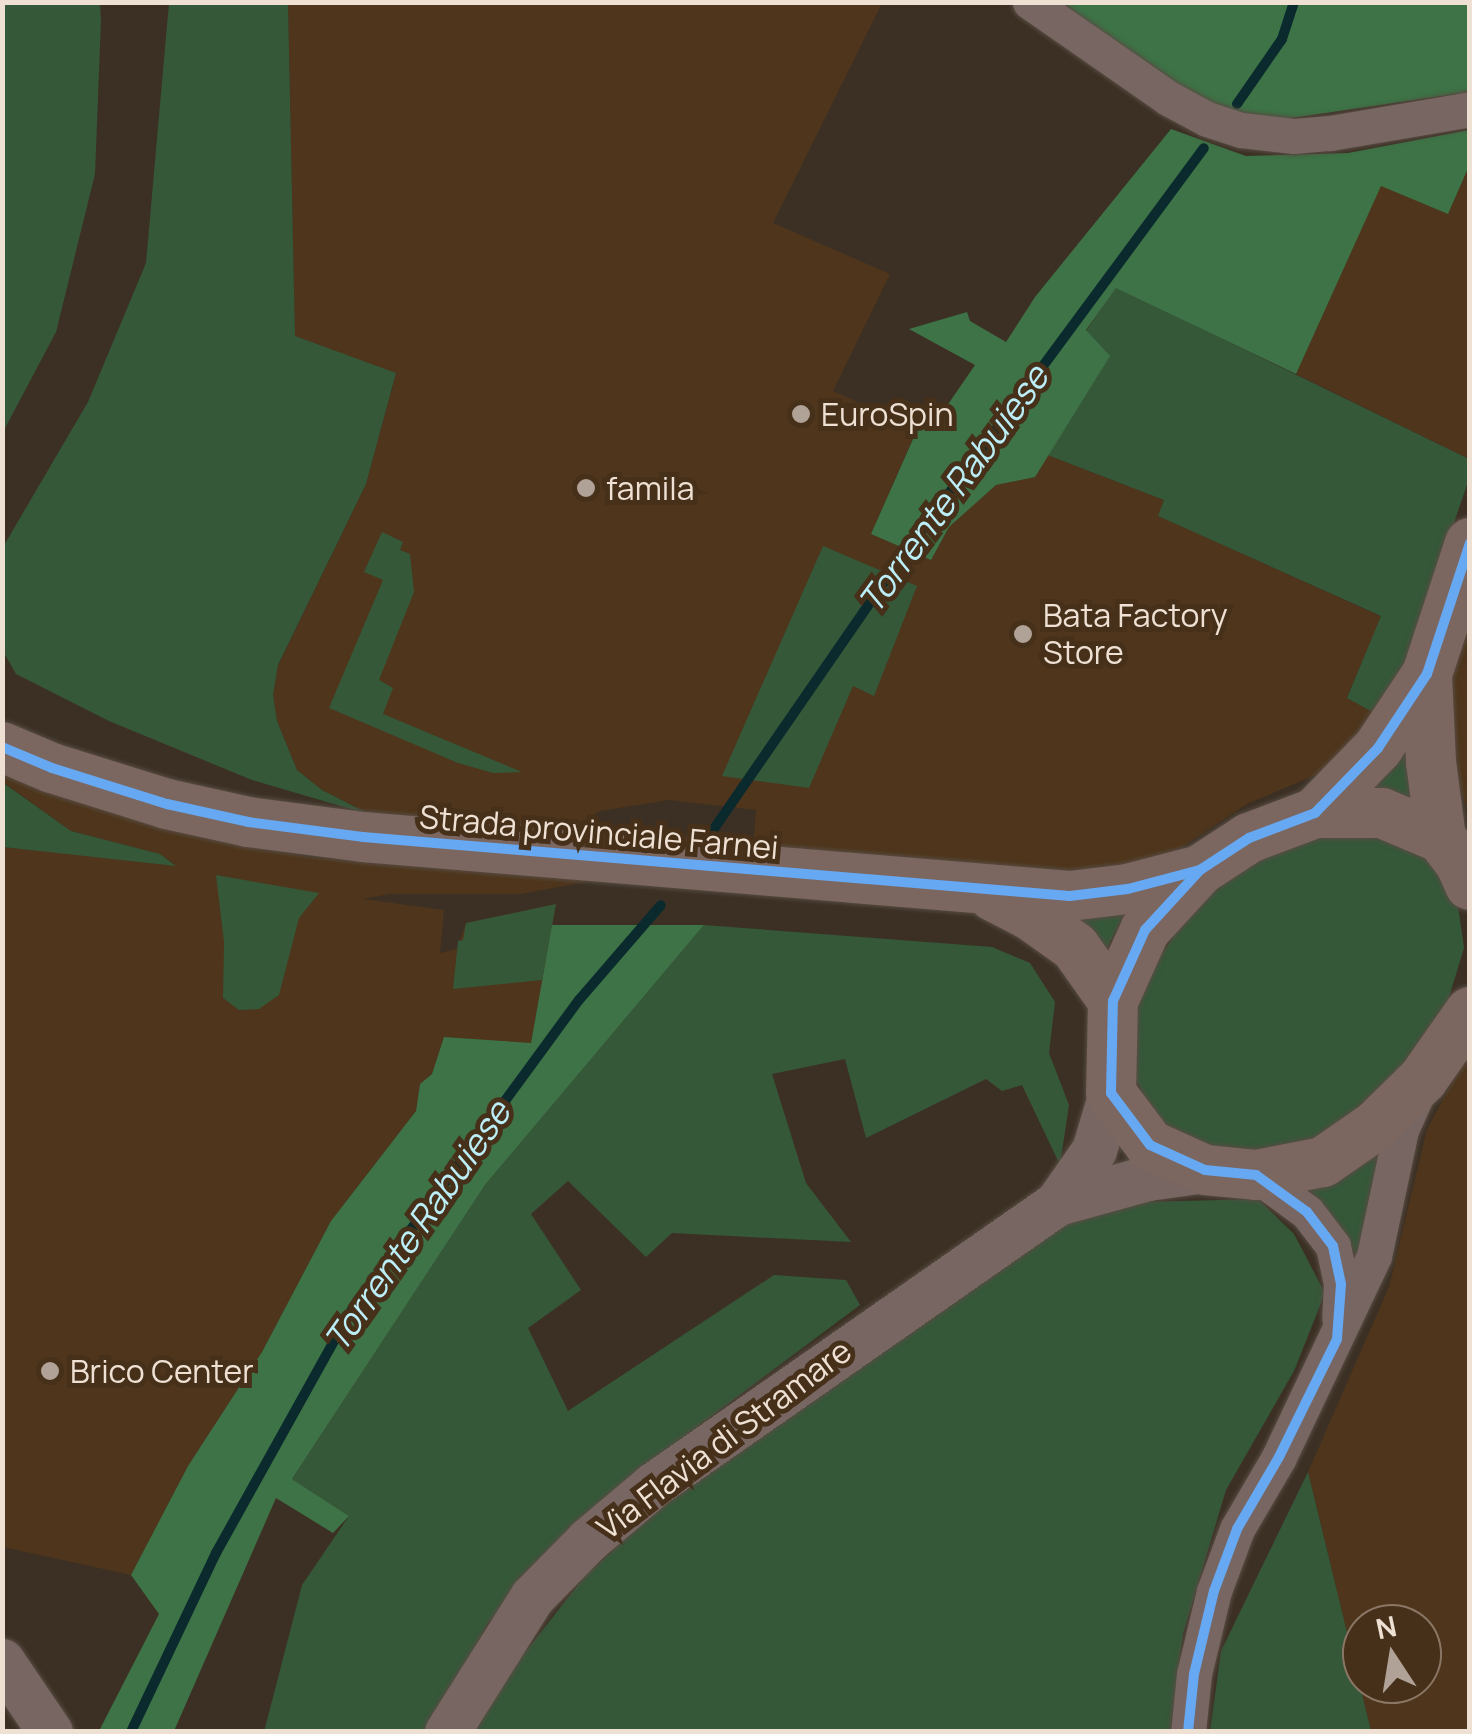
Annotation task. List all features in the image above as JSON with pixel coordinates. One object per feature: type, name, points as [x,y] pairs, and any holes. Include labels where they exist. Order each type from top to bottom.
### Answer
[{"type":"main road","name":"Via Flavia di Stramare","points":[[1315,813],[1378,748],[1427,674],[1470,543]]},
{"type":"main road","name":"Via Flavia di Stramare","points":[[1427,674],[1431,762],[1460,864]]},
{"type":"main road","name":"Strada provinciale Farnei","points":[[2,747],[167,804],[248,822],[363,838],[984,892],[1070,896],[1128,889],[1200,870]]},
{"type":"main road","name":"Via Flavia di Stramare","points":[[1460,864],[1382,813],[1315,813],[1248,838],[1200,870],[1145,930],[1113,1001],[1111,1093],[1150,1145],[1205,1170],[1256,1174],[1323,1162],[1375,1126],[1424,1079],[1470,1012]]},
{"type":"main road","name":"Strada provinciale Farnei","points":[[984,892],[1030,914],[1075,947],[1113,1001]]},
{"type":"street","points":[[1030,2],[1168,98],[1208,120],[1241,130],[1294,136],[1330,134],[1470,109]]},
{"type":"street","points":[[1188,1732],[1201,1646],[1237,1529],[1279,1457],[1374,1256],[1401,1130],[1424,1079]]},
{"type":"street","name":"Via Flavia di Stramare","points":[[1057,1203],[1094,1150],[1111,1093]]},
{"type":"street","name":"Via Flavia di Stramare","points":[[447,1732],[532,1598],[588,1540],[653,1485],[1057,1203],[1148,1178],[1205,1170]]},
{"type":"street","points":[[1256,1174],[1307,1212],[1332,1246],[1342,1284],[1337,1340]]},
{"type":"street","points":[[2,1661],[50,1732]]},
{"type":"shaded area","points":[[288,3],[882,3],[773,223],[890,274],[833,391],[917,429],[871,534],[931,560],[949,527],[996,485],[1035,477],[1045,454],[1164,500],[1159,516],[1382,617],[1347,697],[1378,715],[1318,774],[1247,804],[1167,857],[1090,877],[753,848],[756,810],[669,800],[600,811],[578,824],[656,840],[371,815],[322,790],[297,770],[277,721],[273,695],[278,666],[366,484],[396,374],[295,336]]},
{"type":"shaded area","points":[[1469,166],[1469,459],[1296,374],[1381,185],[1448,214]]},
{"type":"shaded area","points":[[1469,608],[1469,814],[1447,750],[1447,680]]},
{"type":"shaded area","points":[[3,772],[198,836],[308,857],[596,880],[521,894],[390,894],[363,899],[444,910],[440,953],[457,949],[466,923],[556,904],[531,1044],[444,1037],[432,1074],[420,1084],[416,1111],[331,1221],[262,1352],[188,1466],[131,1575],[3,1547],[3,847],[174,864],[160,854],[71,831],[3,782]]},
{"type":"shaded area","points":[[1469,1051],[1469,1731],[1371,1731],[1364,1704],[1442,1704],[1442,1604],[1342,1604],[1342,1612],[1308,1472],[1389,1287],[1427,1129]]},
{"type":"green space","points":[[3,2],[100,3],[101,20],[95,174],[56,332],[3,432]]},
{"type":"green space","points":[[169,3],[288,3],[295,336],[396,373],[366,484],[278,665],[273,695],[277,721],[297,770],[322,790],[371,815],[252,780],[109,721],[16,674],[3,651],[3,547],[88,402],[146,263]]},
{"type":"green space","points":[[1063,3],[1469,3],[1469,92],[1271,121],[1194,102]]},
{"type":"green space","points":[[1171,129],[1246,156],[1348,153],[1469,130],[1469,166],[1448,214],[1381,186],[1296,374],[1116,288],[1086,330],[1110,356],[1035,477],[996,485],[949,527],[931,560],[871,534],[925,412],[940,416],[975,365],[909,329],[967,312],[970,321],[1006,342],[1035,297]]},
{"type":"green space","points":[[1116,287],[1469,459],[1469,479],[1402,675],[1378,715],[1347,698],[1381,616],[1158,516],[1164,500],[1045,454],[1109,356],[1086,331]]},
{"type":"green space","points":[[382,532],[403,542],[400,550],[410,554],[414,592],[379,680],[393,688],[383,714],[522,772],[493,773],[458,763],[329,708],[383,580],[364,572]]},
{"type":"green space","points":[[823,546],[917,586],[874,696],[853,686],[809,788],[722,776]]},
{"type":"green space","points":[[1411,726],[1418,800],[1363,787]]},
{"type":"green space","points":[[2,782],[71,831],[160,854],[176,866],[3,847]]},
{"type":"green space","points":[[1383,830],[1419,847],[1456,892],[1464,948],[1446,1007],[1394,1087],[1335,1132],[1284,1150],[1226,1155],[1164,1140],[1124,1053],[1146,978],[1198,900],[1243,867],[1303,836]]},
{"type":"green space","points":[[216,875],[319,893],[299,918],[279,995],[259,1009],[239,1010],[223,998],[224,942]]},
{"type":"green space","points":[[556,904],[542,980],[453,989],[458,941],[463,940],[466,923]]},
{"type":"green space","points":[[1128,907],[1103,956],[1061,913]]},
{"type":"green space","points":[[552,925],[704,925],[485,1185],[292,1479],[349,1516],[333,1533],[276,1498],[174,1731],[99,1731],[159,1614],[131,1575],[188,1466],[262,1352],[331,1221],[416,1111],[420,1084],[432,1074],[444,1037],[531,1043]]},
{"type":"green space","points":[[704,925],[992,947],[1030,963],[1055,1002],[1049,1053],[1069,1105],[1060,1165],[1022,1085],[1002,1091],[986,1079],[866,1138],[845,1059],[772,1074],[806,1183],[851,1242],[672,1233],[646,1257],[568,1181],[531,1214],[581,1290],[528,1328],[568,1411],[774,1275],[846,1280],[860,1305],[685,1436],[557,1543],[488,1623],[427,1731],[264,1732],[302,1585],[349,1516],[292,1479],[485,1185]]},
{"type":"green space","points":[[1382,1148],[1358,1257],[1330,1217],[1298,1191]]},
{"type":"green space","points":[[1258,1199],[1294,1234],[1325,1293],[1294,1371],[1226,1490],[1183,1634],[1170,1731],[469,1732],[468,1725],[585,1576],[706,1465],[1060,1226],[1141,1202]]},
{"type":"green space","points":[[1308,1472],[1342,1612],[1342,1704],[1364,1704],[1371,1731],[1210,1731],[1221,1651]]},
{"type":"waterway","name":"Torrente Rabuiese","points":[[1237,104],[1282,39],[1294,2]]},
{"type":"waterway","name":"Torrente Rabuiese","points":[[709,836],[893,569],[1204,148]]},
{"type":"waterway","name":"Torrente Rabuiese","points":[[131,1732],[216,1553],[349,1314],[579,1000],[661,905]]},
{"type":"cycle path","points":[[1188,1732],[1194,1674],[1214,1591],[1237,1529],[1279,1457],[1337,1339],[1341,1284],[1333,1246],[1307,1212],[1256,1175],[1205,1170],[1150,1145],[1111,1093],[1113,1001],[1145,930],[1200,870],[1249,838],[1315,813],[1378,748],[1427,674],[1470,543]]},
{"type":"cycle path","points":[[2,747],[52,768],[167,804],[248,822],[363,837],[1070,896],[1128,889],[1200,870]]},
{"type":"place","name":"EuroSpin","points":[[801,414]]},
{"type":"place","name":"famila","points":[[586,488]]},
{"type":"place","name":"Bata Factory Store","points":[[1023,634]]},
{"type":"place","name":"Brico Center","points":[[50,1371]]}]
